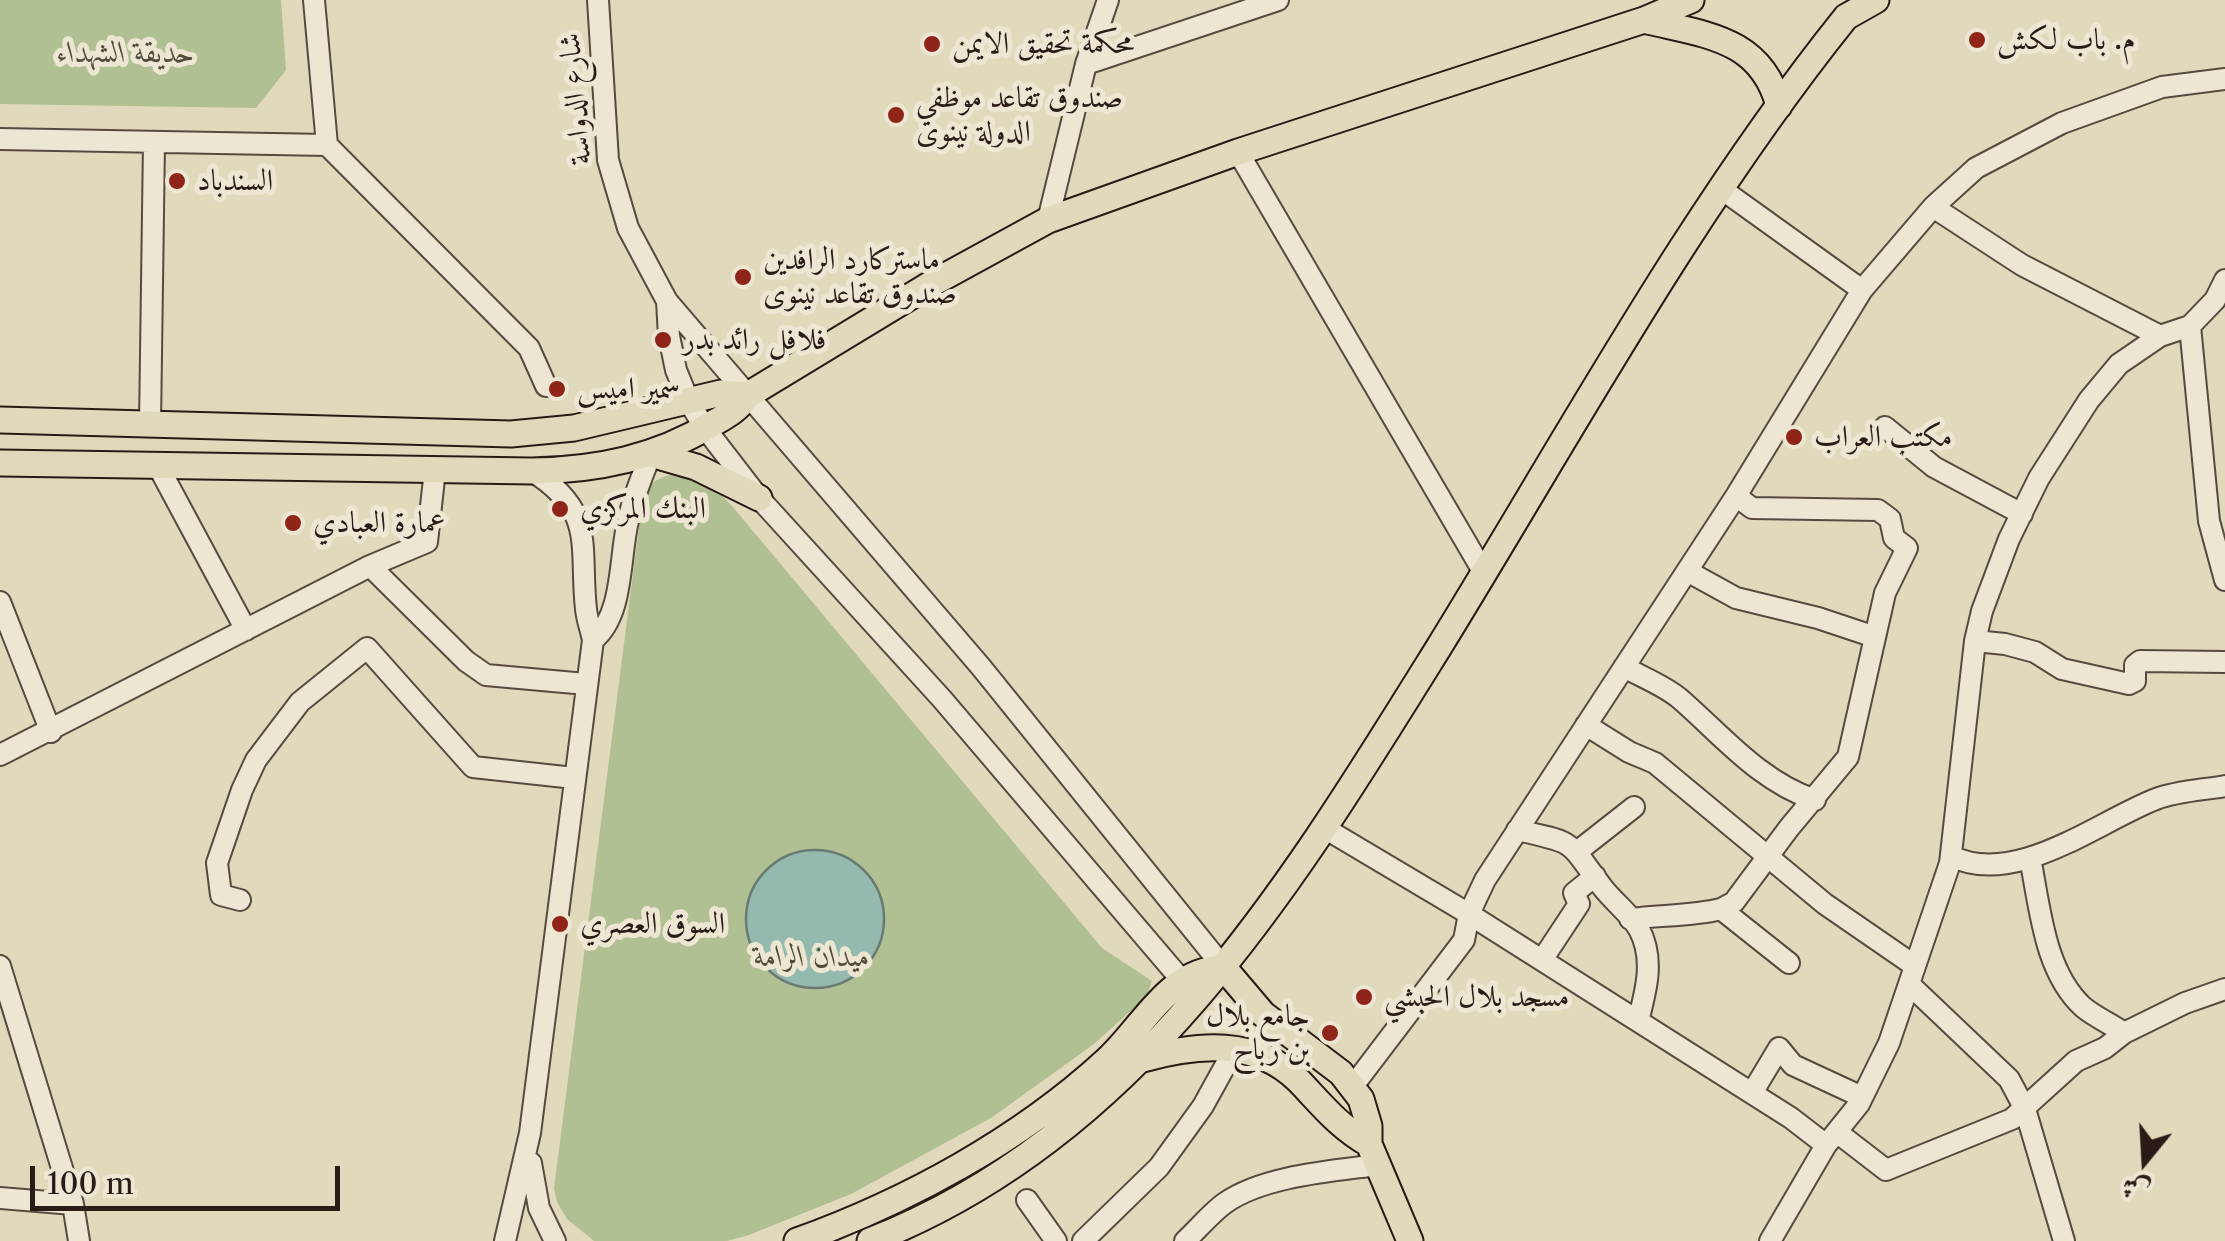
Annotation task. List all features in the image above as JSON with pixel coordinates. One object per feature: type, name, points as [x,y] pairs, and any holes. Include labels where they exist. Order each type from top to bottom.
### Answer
[{"type":"main road","points":[[0,463],[532,471],[602,466],[651,454],[706,428],[736,409],[748,394],[931,284],[1048,220],[1238,152],[1644,20],[1691,0]]},
{"type":"main road","points":[[870,1241],[922,1218],[1001,1173],[1075,1120],[1143,1059],[1202,971],[1224,968],[1326,828],[1720,188],[1842,8],[1876,0]]},
{"type":"main road","points":[[1644,20],[1730,42],[1744,50],[1767,74],[1779,106]]},
{"type":"main road","points":[[0,420],[510,434],[574,428],[727,392],[748,394]]},
{"type":"main road","points":[[651,454],[718,476],[759,498]]},
{"type":"main road","points":[[1224,968],[1263,1014],[1353,1086],[1367,1110],[1373,1155],[1410,1241]]},
{"type":"main road","points":[[797,1241],[888,1202],[958,1166],[1026,1124],[1190,990]]},
{"type":"main road","points":[[1143,1059],[1188,1049],[1234,1048],[1264,1057],[1290,1073],[1336,1123],[1373,1155]]},
{"type":"street","points":[[314,0],[327,145],[530,348],[546,386]]},
{"type":"street","name":"شارع الدواسة","points":[[598,0],[608,160],[628,228],[667,301],[981,667],[1224,968]]},
{"type":"street","points":[[1048,220],[1086,64],[1108,0]]},
{"type":"street","points":[[1086,64],[1278,0]]},
{"type":"street","points":[[1353,1086],[1464,940],[1469,914],[1485,880],[1736,496],[1862,290],[1933,207],[1976,168],[2062,122],[2162,87],[2225,79]]},
{"type":"street","points":[[0,139],[327,145]]},
{"type":"street","points":[[150,425],[154,142]]},
{"type":"street","points":[[1238,152],[1484,573]]},
{"type":"street","points":[[1720,188],[1862,290]]},
{"type":"street","points":[[1933,207],[2022,264],[2160,336]]},
{"type":"street","points":[[1770,1241],[1862,1097],[1888,1043],[1912,975],[1951,856],[1975,641],[1982,610],[2039,478],[2089,400],[2119,364],[2160,336],[2190,326],[2224,285]]},
{"type":"street","name":"شارع الدواسة","points":[[667,301],[672,353],[689,402],[759,498],[942,699],[1190,990]]},
{"type":"street","points":[[2190,326],[2210,520],[2225,580]]},
{"type":"street","points":[[1885,427],[1934,467],[2022,514]]},
{"type":"street","points":[[593,640],[610,615],[628,518],[651,454]]},
{"type":"street","points":[[2205,472],[2225,462]]},
{"type":"street","points":[[158,466],[246,630]]},
{"type":"street","points":[[0,755],[370,566],[427,542],[435,470]]},
{"type":"street","points":[[505,1241],[530,1133],[593,640],[586,607],[585,545],[577,519],[554,487],[532,471]]},
{"type":"street","points":[[1630,919],[1674,912],[1704,914],[1734,902],[1848,758],[1885,593],[1907,548],[1894,538],[1890,519],[1878,510],[1752,508],[1736,496]]},
{"type":"street","points":[[370,566],[466,661],[486,674],[586,684]]},
{"type":"street","points":[[1687,571],[1736,598],[1818,618],[1874,637]]},
{"type":"street","points":[[0,602],[51,732]]},
{"type":"street","points":[[1975,641],[2035,652],[2062,669],[2129,684],[2135,681],[2135,665],[2140,660],[2225,662]]},
{"type":"street","points":[[240,900],[220,895],[217,863],[256,760],[300,702],[366,648],[473,767],[574,778]]},
{"type":"street","points":[[1624,667],[1676,695],[1746,760],[1786,790],[1815,800]]},
{"type":"street","points":[[1586,726],[1629,752],[1656,762],[1860,931],[1912,975],[2009,1079],[2025,1109],[2064,1241]]},
{"type":"street","points":[[1951,856],[1964,863],[2015,862],[2160,797],[2225,786]]},
{"type":"street","points":[[1578,851],[1634,806]]},
{"type":"street","points":[[1326,828],[1752,1093],[1886,1170],[2012,1118],[2076,1062],[2185,1003],[2225,989]]},
{"type":"street","points":[[1518,830],[1566,841],[1578,851],[1638,930],[1648,954],[1648,982],[1638,1021]]},
{"type":"street","points":[[2030,858],[2052,957],[2066,987],[2084,1008],[2124,1033]]},
{"type":"street","points":[[1542,960],[1579,904],[1574,893],[1595,876]]},
{"type":"street","points":[[1721,909],[1788,963]]},
{"type":"street","points":[[0,966],[73,1204],[79,1241]]},
{"type":"street","points":[[1083,1241],[1159,1167],[1203,1106],[1234,1048]]},
{"type":"street","points":[[1752,1093],[1779,1048],[1793,1065],[1862,1097]]},
{"type":"street","points":[[530,1133],[533,1185],[539,1208],[556,1241]]},
{"type":"street","points":[[1185,1241],[1224,1204],[1247,1190],[1373,1155]]},
{"type":"street","points":[[0,1198],[73,1204]]},
{"type":"street","points":[[1027,1200],[1056,1241]]},
{"type":"green space","name":"حديقة الشهداء","points":[[0,0],[281,0],[286,70],[256,108],[0,104]]},
{"type":"green space","name":"ميدان الرامة","points":[[683,472],[706,479],[732,506],[1102,948],[1152,981],[1147,996],[1094,1044],[991,1118],[851,1194],[727,1241],[594,1241],[567,1219],[554,1188],[643,496],[654,482]]},
{"type":"water","points":[[815,850],[841,856],[863,871],[878,893],[884,919],[878,945],[863,967],[841,982],[815,988],[789,982],[767,967],[752,945],[746,919],[752,893],[767,871],[789,856]]},
{"type":"place","name":"م. باب لكش","points":[[1977,40]]},
{"type":"place","name":"محكمة تحقيق الايمن","points":[[932,44]]},
{"type":"place","name":"صندوق تقاعد موظفي الدولة نينوى","points":[[896,115]]},
{"type":"place","name":"السندباد","points":[[177,181]]},
{"type":"place","name":"ماستركارد الرافدين صندوق تقاعد نينوى","points":[[743,277]]},
{"type":"place","name":"فلافل رائد بدر","points":[[663,340]]},
{"type":"place","name":"سمير اميس","points":[[557,389]]},
{"type":"place","name":"مكتب العراب","points":[[1794,437]]},
{"type":"place","name":"البنك المركزي","points":[[560,509]]},
{"type":"place","name":"عمارة العبادي","points":[[293,523]]},
{"type":"place","name":"السوق العصري","points":[[560,924]]},
{"type":"place","name":"مسجد بلال الحبشي","points":[[1364,997]]},
{"type":"place","name":"جامع بلال بن رباح","points":[[1330,1033]]}]
